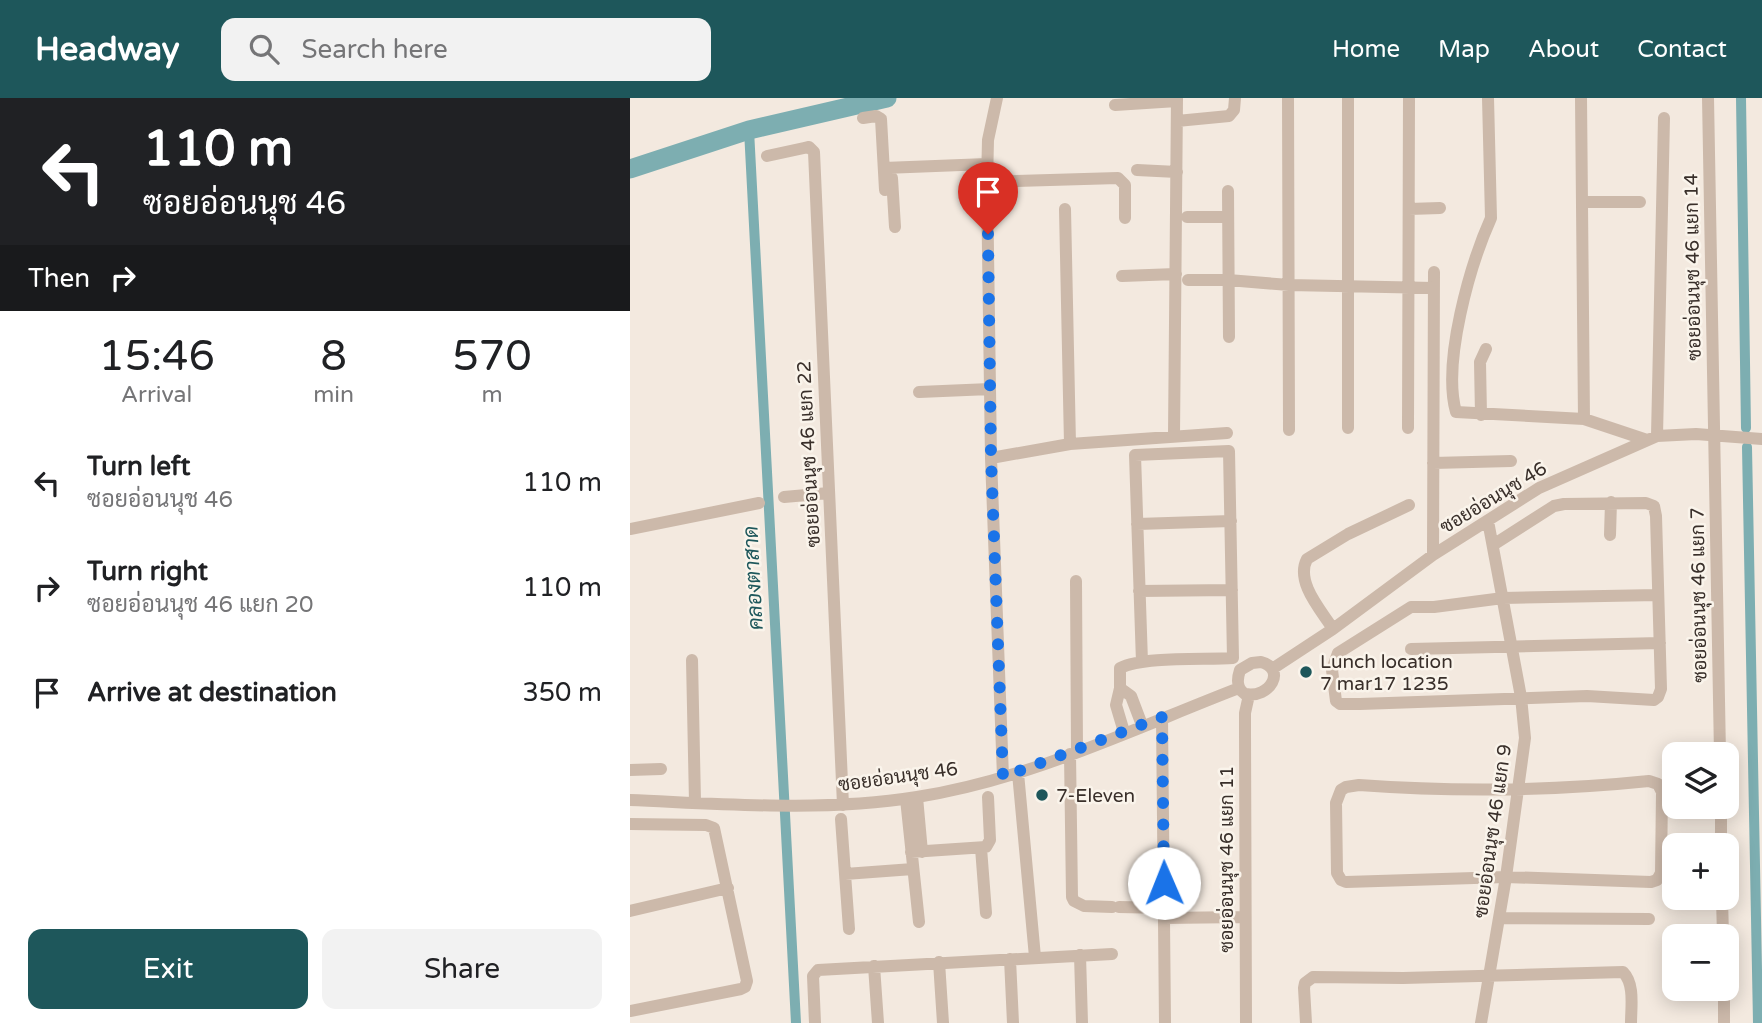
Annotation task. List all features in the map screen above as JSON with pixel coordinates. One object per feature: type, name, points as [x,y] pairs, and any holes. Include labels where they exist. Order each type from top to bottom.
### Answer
[{"type":"street","points":[[997,98],[988,140],[986,182],[991,458],[1003,777]]},
{"type":"street","points":[[1177,121],[1229,116],[1234,110],[1235,98]]},
{"type":"street","points":[[1288,98],[1289,430]]},
{"type":"street","points":[[1348,98],[1348,428]]},
{"type":"street","points":[[1408,428],[1409,98]]},
{"type":"street","points":[[1488,98],[1491,218],[1483,235],[1455,335],[1453,401],[1456,412],[1584,419],[1652,438],[1664,118]]},
{"type":"street","points":[[1581,98],[1584,419]]},
{"type":"street","name":"ซอยอ่อนนุช 46 แยก 14","points":[[1708,98],[1714,435]]},
{"type":"street","points":[[1115,105],[1177,100],[1182,277],[1174,436]]},
{"type":"street","points":[[863,118],[876,116],[881,120],[895,227]]},
{"type":"street","name":"ซอยอ่อนนุช 46 แยก 22","points":[[767,156],[804,148],[814,152],[843,805]]},
{"type":"street","points":[[888,168],[987,164]]},
{"type":"street","points":[[885,190],[888,168]]},
{"type":"street","points":[[1137,170],[1177,172]]},
{"type":"street","points":[[986,182],[1118,178],[1125,185],[1125,218]]},
{"type":"street","points":[[1228,191],[1229,337]]},
{"type":"street","points":[[1582,202],[1640,202]]},
{"type":"street","points":[[1409,209],[1440,208]]},
{"type":"street","points":[[1065,209],[1070,444]]},
{"type":"street","points":[[1186,217],[1228,217]]},
{"type":"street","points":[[1433,555],[1434,272]]},
{"type":"street","points":[[1122,276],[1182,277],[1289,285],[1434,288]]},
{"type":"street","points":[[1482,415],[1480,362],[1486,349]]},
{"type":"street","points":[[919,392],[990,389]]},
{"type":"street","points":[[991,458],[1070,444],[1227,433]]},
{"type":"street","name":"ซอยอ่อนนุช 46","points":[[1272,669],[1333,629],[1433,555],[1539,488],[1652,438],[1714,435],[1762,439]]},
{"type":"street","name":"ซอยอ่อนนุช 46 แยก 7","points":[[1714,435],[1720,742]]},
{"type":"street","points":[[1124,732],[1116,705],[1120,688],[1120,668],[1142,662],[1233,659],[1229,451],[1135,455],[1142,662]]},
{"type":"street","points":[[1433,463],[1511,461]]},
{"type":"street","points":[[784,497],[829,493]]},
{"type":"street","points":[[1610,535],[1611,502]]},
{"type":"street","points":[[1493,545],[1555,506],[1611,502],[1647,503],[1654,506],[1656,516],[1661,689],[1658,697],[1654,700],[1587,695],[1340,704],[1335,698],[1332,670],[1338,653],[1410,607],[1434,607],[1503,598],[1658,595]]},
{"type":"street","points":[[630,529],[759,503]]},
{"type":"street","points":[[1333,629],[1304,581],[1304,565],[1307,559],[1348,534],[1409,505]]},
{"type":"street","name":"ซอยอ่อนนุช 46 แยก 9","points":[[1481,1023],[1506,877],[1525,738],[1521,697],[1488,521]]},
{"type":"street","points":[[1137,524],[1231,522]]},
{"type":"street","points":[[1076,582],[1074,901],[1084,906],[1245,917]]},
{"type":"street","points":[[1139,591],[1232,590]]},
{"type":"street","points":[[1411,649],[1660,643]]},
{"type":"street","points":[[692,660],[695,802]]},
{"type":"street","points":[[1261,662],[1272,669],[1273,679],[1266,691],[1244,691],[1238,677],[1246,665],[1261,662]]},
{"type":"street","points":[[1120,688],[1131,696],[1142,725]]},
{"type":"street","name":"ซอยอ่อนนุช 46","points":[[630,800],[807,806],[911,798],[1018,773],[1162,717],[1244,691]]},
{"type":"street","name":"ซอยอ่อนนุช 46 แยก 11","points":[[1244,691],[1246,1023]]},
{"type":"street","points":[[1162,717],[1165,1023]]},
{"type":"street","points":[[630,770],[661,769]]},
{"type":"street","points":[[1018,773],[1035,957]]},
{"type":"street","points":[[1648,781],[1658,784],[1662,792],[1661,873],[1657,880],[1651,883],[1506,877],[1342,880],[1337,873],[1336,803],[1341,790],[1346,787],[1359,785],[1441,791],[1519,788],[1580,788],[1648,781]]},
{"type":"street","points":[[916,852],[981,848],[988,844],[988,797]]},
{"type":"street","points":[[911,798],[916,852],[912,869],[919,922]]},
{"type":"street","points":[[841,819],[849,929]]},
{"type":"street","points":[[630,824],[711,826],[716,832],[747,981],[745,987],[630,1011]]},
{"type":"street","points":[[981,848],[986,914]]},
{"type":"street","points":[[845,874],[912,869]]},
{"type":"street","points":[[630,911],[728,888]]},
{"type":"street","points":[[1499,918],[1649,919]]},
{"type":"street","points":[[816,1023],[814,972],[939,962],[1112,954]]},
{"type":"street","points":[[1080,955],[1082,1023]]},
{"type":"street","points":[[1010,959],[1013,1023]]},
{"type":"street","points":[[939,962],[943,1023]]},
{"type":"street","points":[[874,966],[878,1023]]},
{"type":"street","points":[[1306,1023],[1304,988],[1305,983],[1313,976],[1404,978],[1623,972],[1631,985],[1631,1023]]},
{"type":"street","points":[[1724,1001],[1724,1023]]},
{"type":"waterway","points":[[630,169],[749,130],[887,98]]},
{"type":"waterway","points":[[1741,98],[1746,428]]},
{"type":"waterway","name":"คลองตาสาด","points":[[749,130],[796,1023]]},
{"type":"waterway","points":[[1747,447],[1758,1023]]},
{"type":"place","name":"Lunch location 7 mar17 1235","points":[[1306,672]]},
{"type":"place","name":"7-Eleven","points":[[1042,795]]},
{"type":"route","points":[[988,234],[991,458],[1003,777],[1070,754],[1162,717],[1164,883]]}]
